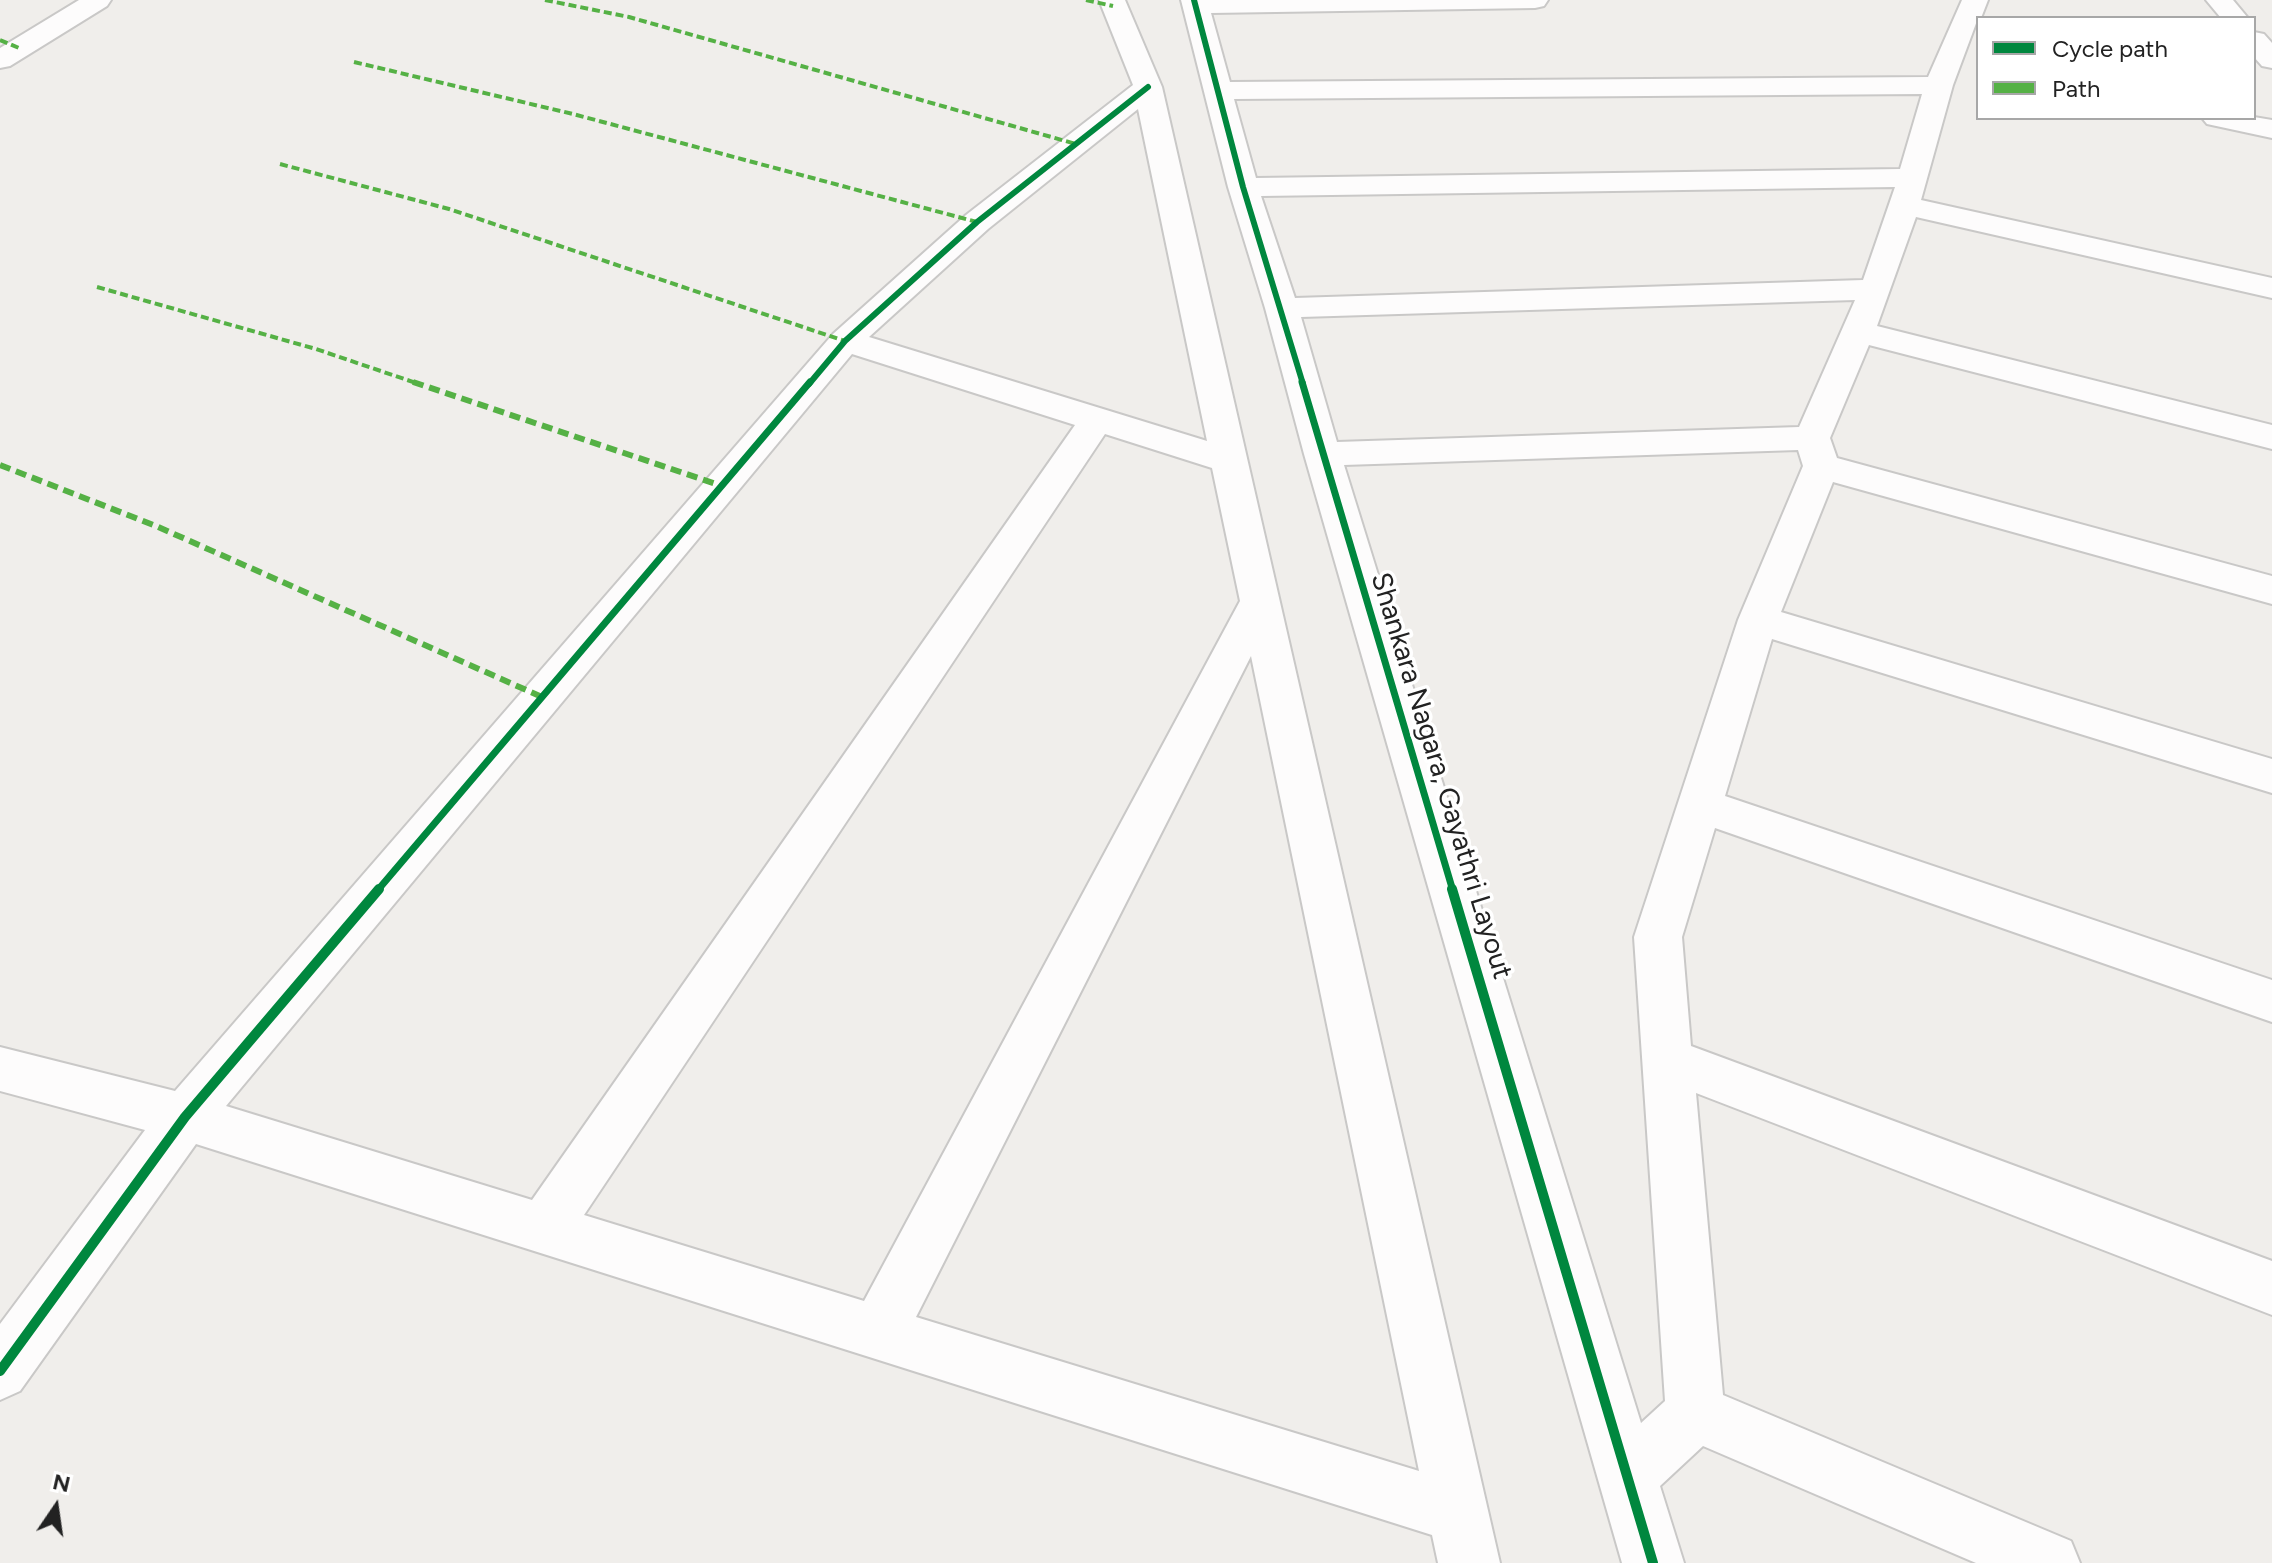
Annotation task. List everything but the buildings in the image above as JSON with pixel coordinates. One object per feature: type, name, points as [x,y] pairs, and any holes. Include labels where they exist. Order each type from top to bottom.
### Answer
[{"type":"street","points":[[0,60],[98,0]]},
{"type":"street","points":[[1112,0],[1148,87],[1464,1538]]},
{"type":"street","points":[[1194,2],[1535,0]]},
{"type":"street","points":[[1695,1413],[1658,937],[1758,620],[1908,192],[1955,75],[1975,0]]},
{"type":"street","points":[[2219,0],[2233,16]]},
{"type":"street","name":"Shankara Nagara, Gayathri Layout","points":[[1194,2],[1243,187],[1282,308],[1322,454],[1653,1563]]},
{"type":"street","points":[[2256,42],[2272,60]]},
{"type":"street","points":[[1217,91],[1955,75]]},
{"type":"street","points":[[0,1371],[185,1117],[845,341],[977,222],[1148,87]]},
{"type":"street","points":[[2227,120],[2272,129]]},
{"type":"street","points":[[1243,187],[1908,192],[2272,288]]},
{"type":"street","points":[[1282,308],[1876,289]]},
{"type":"street","points":[[1859,332],[2272,437]]},
{"type":"street","points":[[845,341],[1230,461]]},
{"type":"street","points":[[544,1228],[1097,419]]},
{"type":"street","points":[[1322,454],[1816,452],[2272,590]]},
{"type":"street","points":[[878,1332],[1260,600]]},
{"type":"street","points":[[1758,620],[2272,776]]},
{"type":"street","points":[[1699,805],[2272,1001]]},
{"type":"street","points":[[1667,1059],[2272,1288]]},
{"type":"street","points":[[0,1069],[185,1117],[878,1332],[1464,1538]]},
{"type":"street","points":[[1627,1476],[1695,1413]]},
{"type":"street","points":[[1695,1413],[2049,1563]]},
{"type":"marked path","points":[[545,0],[629,17],[1076,144]]},
{"type":"marked path","points":[[1086,0],[1113,6]]},
{"type":"marked path","points":[[0,40],[19,48]]},
{"type":"marked path","points":[[354,62],[573,114],[977,222]]},
{"type":"marked path","points":[[280,164],[449,209],[845,341]]},
{"type":"marked path","points":[[97,287],[316,349],[722,486]]},
{"type":"marked path","points":[[0,465],[156,526],[542,697]]},
{"type":"cycle path","points":[[1194,0],[1243,187],[1282,308],[1322,454],[1653,1563]]},
{"type":"cycle path","points":[[0,1371],[185,1117],[845,341],[977,222],[1148,87]]}]
